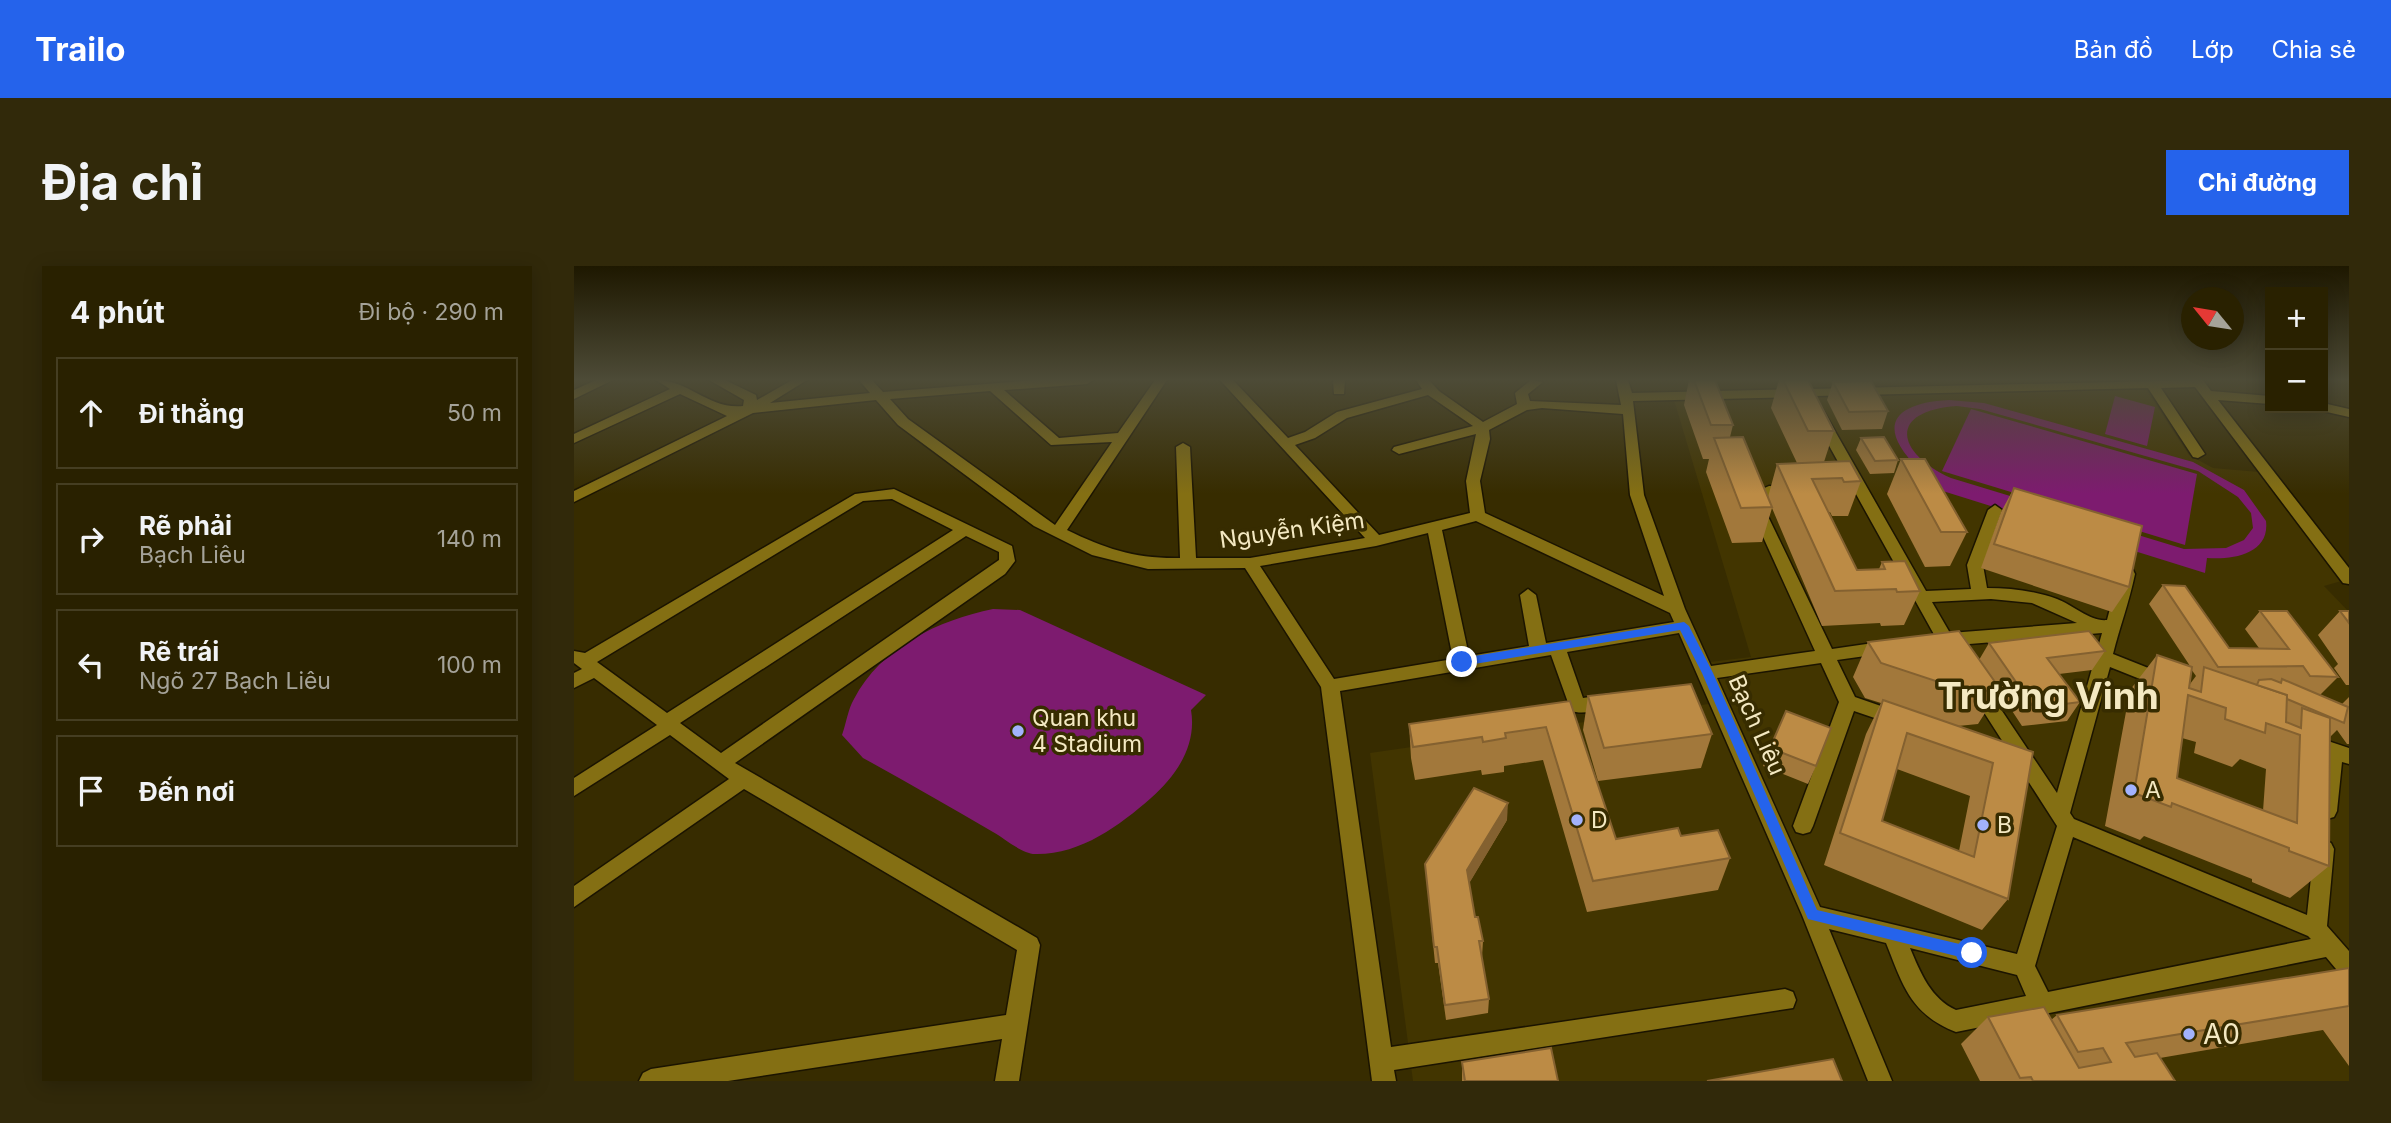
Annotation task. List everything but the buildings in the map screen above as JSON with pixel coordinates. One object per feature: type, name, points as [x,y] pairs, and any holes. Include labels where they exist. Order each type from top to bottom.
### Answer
[{"type":"street","points":[[574,439],[619,418]]},
{"type":"street","points":[[574,496],[733,418]]},
{"type":"street","name":"Nguyễn Kiệm","points":[[900,418],[1039,523],[1059,530],[1097,551],[1148,564],[1250,563],[1376,541],[1478,516]]},
{"type":"street","points":[[1028,418],[1056,442],[1123,437]]},
{"type":"street","points":[[1059,530],[1136,418]]},
{"type":"street","points":[[1262,418],[1376,541]]},
{"type":"street","points":[[1285,443],[1310,435],[1337,418]]},
{"type":"street","points":[[1473,418],[1482,428],[1483,439],[1473,481],[1478,516],[1680,618]]},
{"type":"street","points":[[1399,450],[1482,428],[1501,418]]},
{"type":"street","name":"Bạch Liêu","points":[[1628,418],[1637,495],[1680,618],[1706,682],[1813,915],[1880,1081]]},
{"type":"street","points":[[1818,418],[1851,487],[1920,597],[1938,641],[1963,668],[2064,818],[2323,937],[2349,968]]},
{"type":"street","points":[[2174,418],[2198,454]]},
{"type":"street","points":[[2226,418],[2349,579]]},
{"type":"street","points":[[1183,447],[1188,564]]},
{"type":"street","points":[[1803,489],[1763,492],[1758,496],[1756,506],[1848,702],[1803,826]]},
{"type":"street","points":[[574,681],[584,661],[860,497],[894,494],[1007,550],[1007,561],[999,570],[721,763]]},
{"type":"street","points":[[1980,594],[1975,565],[1995,510]]},
{"type":"street","points":[[1434,527],[1462,662]]},
{"type":"street","points":[[574,788],[965,529]]},
{"type":"street","points":[[1938,641],[2104,627],[2118,616],[2132,553]]},
{"type":"street","points":[[1250,563],[1330,686],[1383,1070],[1785,1000]]},
{"type":"street","points":[[1920,597],[2012,593],[2042,598],[2104,627]]},
{"type":"street","points":[[1528,595],[1548,649],[1577,706],[1631,698]]},
{"type":"street","points":[[1330,686],[1548,649],[1680,618]]},
{"type":"street","points":[[2041,1002],[2024,966],[2104,657],[2104,627]]},
{"type":"street","points":[[1706,682],[1827,654],[1906,645]]},
{"type":"street","points":[[2104,657],[2177,686]]},
{"type":"street","points":[[584,661],[743,779],[1029,945],[1007,1081]]},
{"type":"street","points":[[1848,702],[1912,723]]},
{"type":"street","points":[[2298,737],[2341,755],[2323,937]]},
{"type":"street","points":[[2001,753],[2027,762]]},
{"type":"street","points":[[574,898],[743,779]]},
{"type":"street","points":[[1813,915],[2024,966]]},
{"type":"street","points":[[1894,934],[1918,993],[1933,1010],[1948,1019],[1962,1021],[2323,937]]},
{"type":"street","points":[[651,1081],[1016,1025]]},
{"type":"shaded area","points":[[1679,418],[2165,418],[2189,455],[2213,468],[2259,472],[2345,580],[2324,586],[2349,612],[2349,1081],[1413,1081],[1370,753],[1729,701],[1710,662],[1751,657]]},
{"type":"shaded area","points":[[1917,418],[1910,425],[1907,435],[1910,446],[1933,468],[1951,478],[2184,549],[2226,548],[2244,540],[2253,528],[2251,513],[2238,497],[2198,471],[2012,418],[2037,418],[2193,462],[2244,490],[2266,521],[2266,532],[2256,548],[2248,553],[2228,558],[2207,558],[2205,573],[1914,482],[1920,470],[1898,442],[1896,420]]},
{"type":"shaded area","points":[[1967,418],[2002,418],[2197,474],[2185,545],[1942,471]]},
{"type":"shaded area","points":[[2109,418],[2153,418],[2147,446],[2105,434]]},
{"type":"shaded area","name":"Quan khu 4 Stadium","points":[[993,609],[1020,610],[1206,695],[1191,710],[1188,747],[1169,779],[1126,819],[1098,837],[1068,850],[1035,854],[1019,849],[863,758],[842,735],[852,703],[866,681],[896,651],[913,639],[952,620]]},
{"type":"place","name":"Quan khu 4 Stadium","points":[[1018,731]]},
{"type":"place","name":"A","points":[[2131,790]]},
{"type":"place","name":"D","points":[[1577,820]]},
{"type":"place","name":"B","points":[[1983,825]]},
{"type":"place","name":"A0","points":[[2189,1034]]},
{"type":"district","name":"Trường Vinh","points":[[2048,696]]},
{"type":"route","points":[[1462,662],[1684,626],[1813,915],[1972,953]]}]
